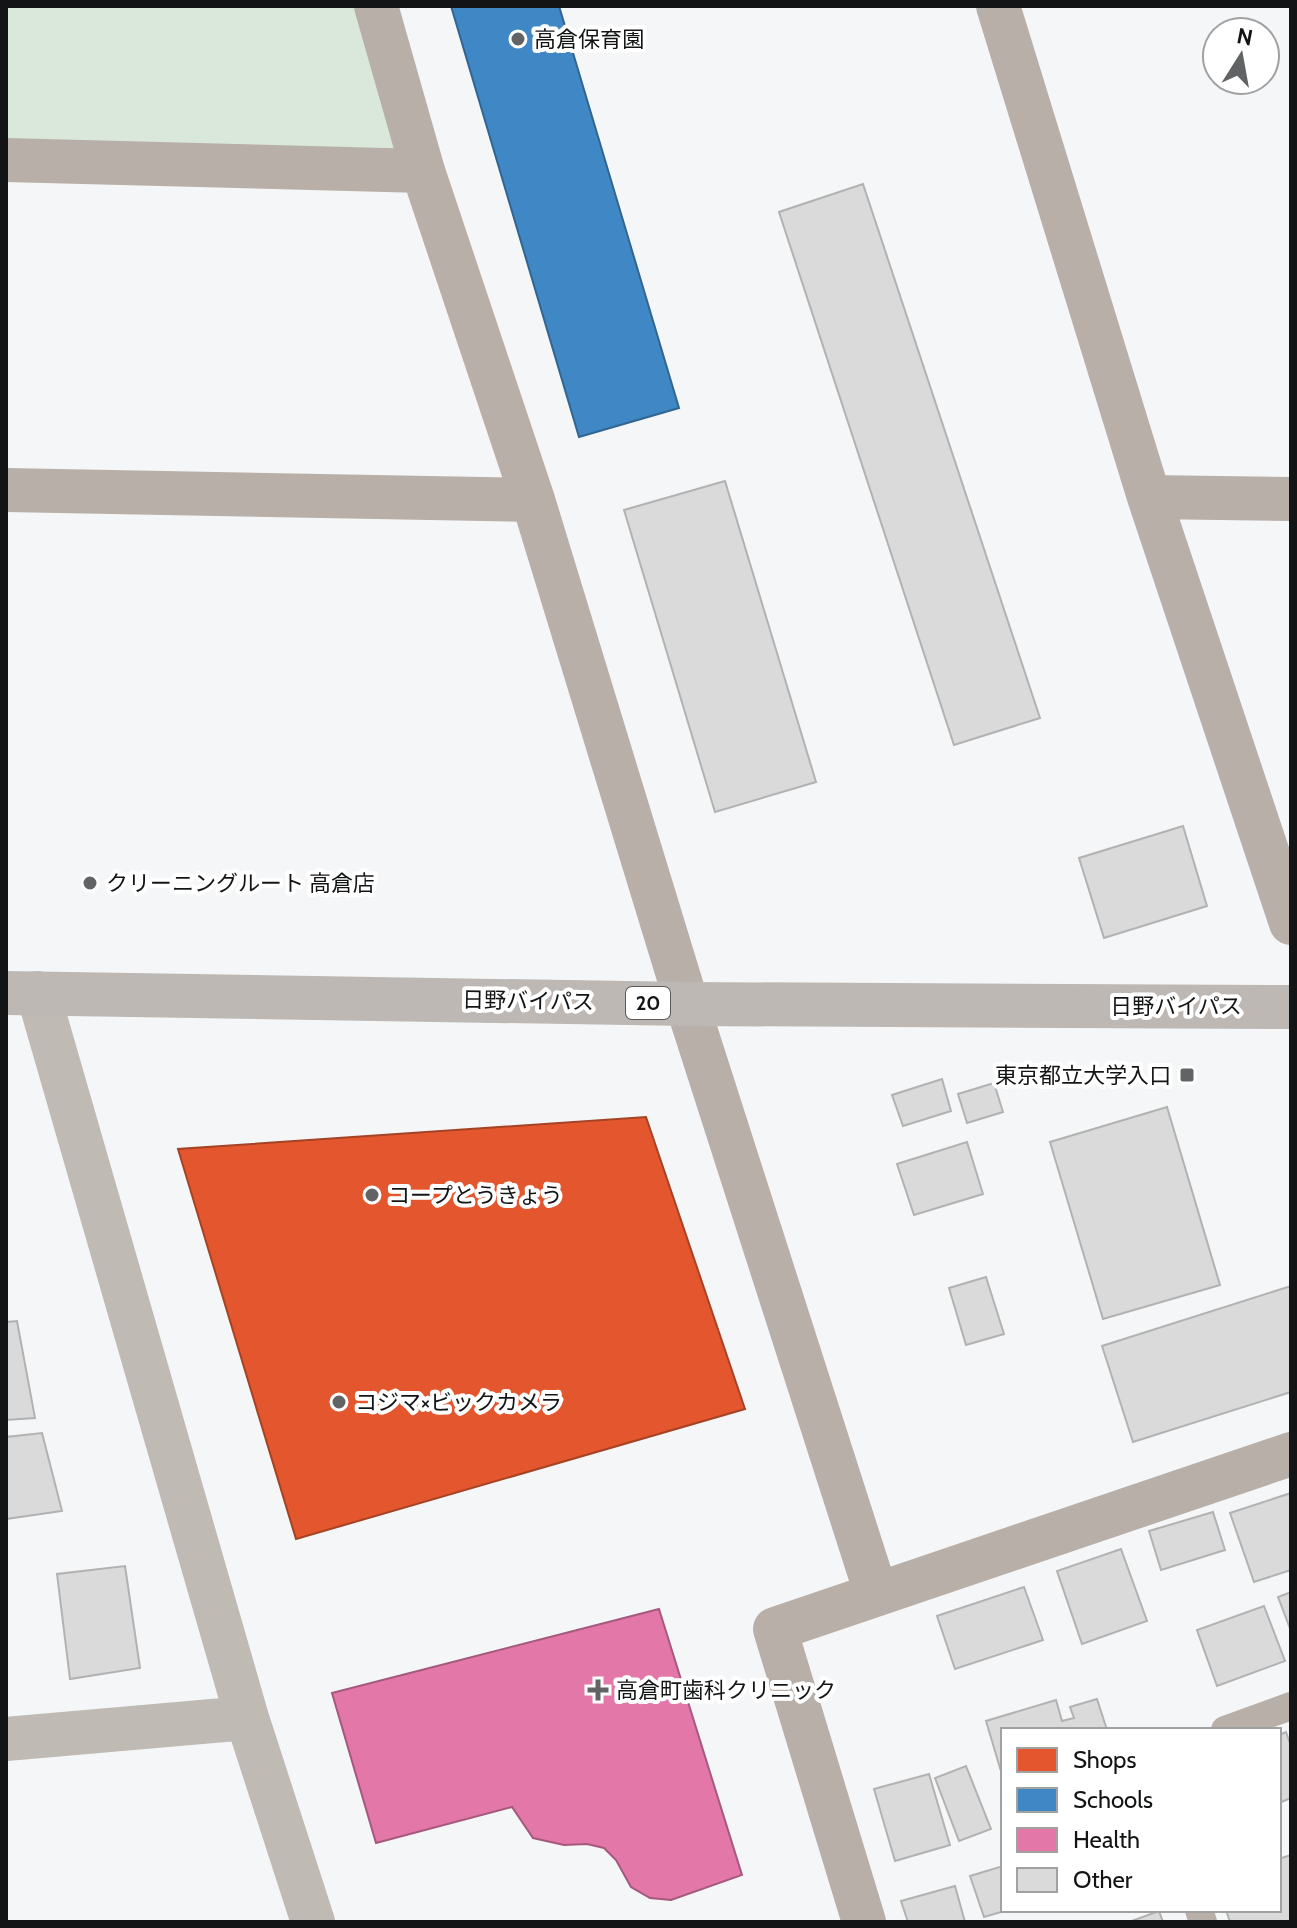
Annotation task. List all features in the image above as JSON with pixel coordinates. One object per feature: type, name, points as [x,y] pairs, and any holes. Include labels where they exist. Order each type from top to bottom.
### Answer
[{"type":"highway","name":"日野バイパス","points":[[22,993],[687,1004],[1291,1007]]},
{"type":"street","points":[[376,6],[423,171],[533,500],[687,1004],[876,1593]]},
{"type":"street","points":[[998,6],[1149,497],[1291,923]]},
{"type":"street","points":[[6,160],[423,171]]},
{"type":"street","points":[[6,490],[533,500]]},
{"type":"street","points":[[1149,497],[1291,499]]},
{"type":"street","points":[[22,993],[313,1922]]},
{"type":"street","points":[[864,1922],[775,1629],[1291,1454]]},
{"type":"street","points":[[6,1739],[247,1718]]},
{"type":"lane","points":[[1230,1728],[1291,1706]]},
{"type":"green space","points":[[6,6],[376,6],[423,171],[6,160]]},
{"type":"building: Shops","points":[[646,1117],[745,1409],[296,1539],[178,1149]]},
{"type":"building: Schools","points":[[451,6],[559,6],[679,408],[579,437]]},
{"type":"building: Health","points":[[659,1609],[742,1875],[671,1900],[650,1898],[631,1887],[616,1860],[604,1848],[587,1844],[564,1845],[533,1838],[512,1807],[376,1843],[332,1693]]},
{"type":"building: Other","points":[[863,184],[1040,718],[954,745],[779,212]]},
{"type":"building: Other","points":[[725,481],[816,782],[715,812],[624,510]]},
{"type":"building: Other","points":[[1183,826],[1207,906],[1104,938],[1079,858]]},
{"type":"building: Other","points":[[942,1079],[951,1111],[903,1126],[892,1095]]},
{"type":"building: Other","points":[[994,1083],[1003,1112],[967,1123],[958,1094]]},
{"type":"building: Other","points":[[1167,1107],[1220,1285],[1103,1319],[1050,1142]]},
{"type":"building: Other","points":[[967,1142],[983,1194],[914,1215],[897,1164]]},
{"type":"building: Other","points":[[986,1277],[1004,1334],[966,1345],[949,1288]]},
{"type":"building: Other","points":[[1291,1286],[1291,1392],[1133,1442],[1102,1346]]},
{"type":"building: Other","points":[[17,1321],[35,1418],[6,1420],[6,1322]]},
{"type":"building: Other","points":[[42,1433],[62,1511],[6,1519],[6,1437]]},
{"type":"building: Other","points":[[1291,1493],[1291,1570],[1254,1582],[1230,1513]]},
{"type":"building: Other","points":[[1213,1512],[1225,1550],[1161,1570],[1149,1531]]},
{"type":"building: Other","points":[[1121,1549],[1147,1621],[1082,1644],[1057,1571]]},
{"type":"building: Other","points":[[125,1566],[140,1668],[70,1679],[57,1574]]},
{"type":"building: Other","points":[[1024,1587],[1043,1640],[955,1669],[937,1616]]},
{"type":"building: Other","points":[[1291,1592],[1291,1631],[1278,1597]]},
{"type":"building: Other","points":[[1264,1606],[1285,1661],[1217,1686],[1197,1630]]},
{"type":"building: Other","points":[[1097,1699],[1106,1728],[1001,1728],[1001,1771],[986,1721],[1056,1700],[1062,1721],[1074,1718],[1070,1707]]},
{"type":"building: Other","points":[[1286,1732],[1291,1746],[1291,1798],[1281,1802],[1281,1734]]},
{"type":"building: Other","points":[[966,1766],[991,1829],[959,1841],[935,1778]]},
{"type":"building: Other","points":[[929,1774],[950,1845],[895,1861],[874,1789]]},
{"type":"building: Other","points":[[1291,1855],[1291,1922],[1230,1922],[1227,1912],[1281,1912],[1281,1858]]},
{"type":"building: Other","points":[[1001,1867],[1001,1912],[984,1917],[970,1876]]},
{"type":"building: Other","points":[[955,1886],[965,1922],[908,1922],[901,1901]]},
{"type":"building: Other","points":[[1159,1912],[1163,1922],[1129,1922]]},
{"type":"place","name":"高倉保育園","points":[[518,39]]},
{"type":"place","name":"クリーニングルート 高倉店","points":[[90,883]]},
{"type":"place","name":"東京都立大学入口","points":[[1187,1075]]},
{"type":"place","name":"コープとうきょう","points":[[372,1195]]},
{"type":"place","name":"コジマ×ビックカメラ","points":[[339,1402]]},
{"type":"place","name":"高倉町歯科クリニック","points":[[598,1690]]}]
